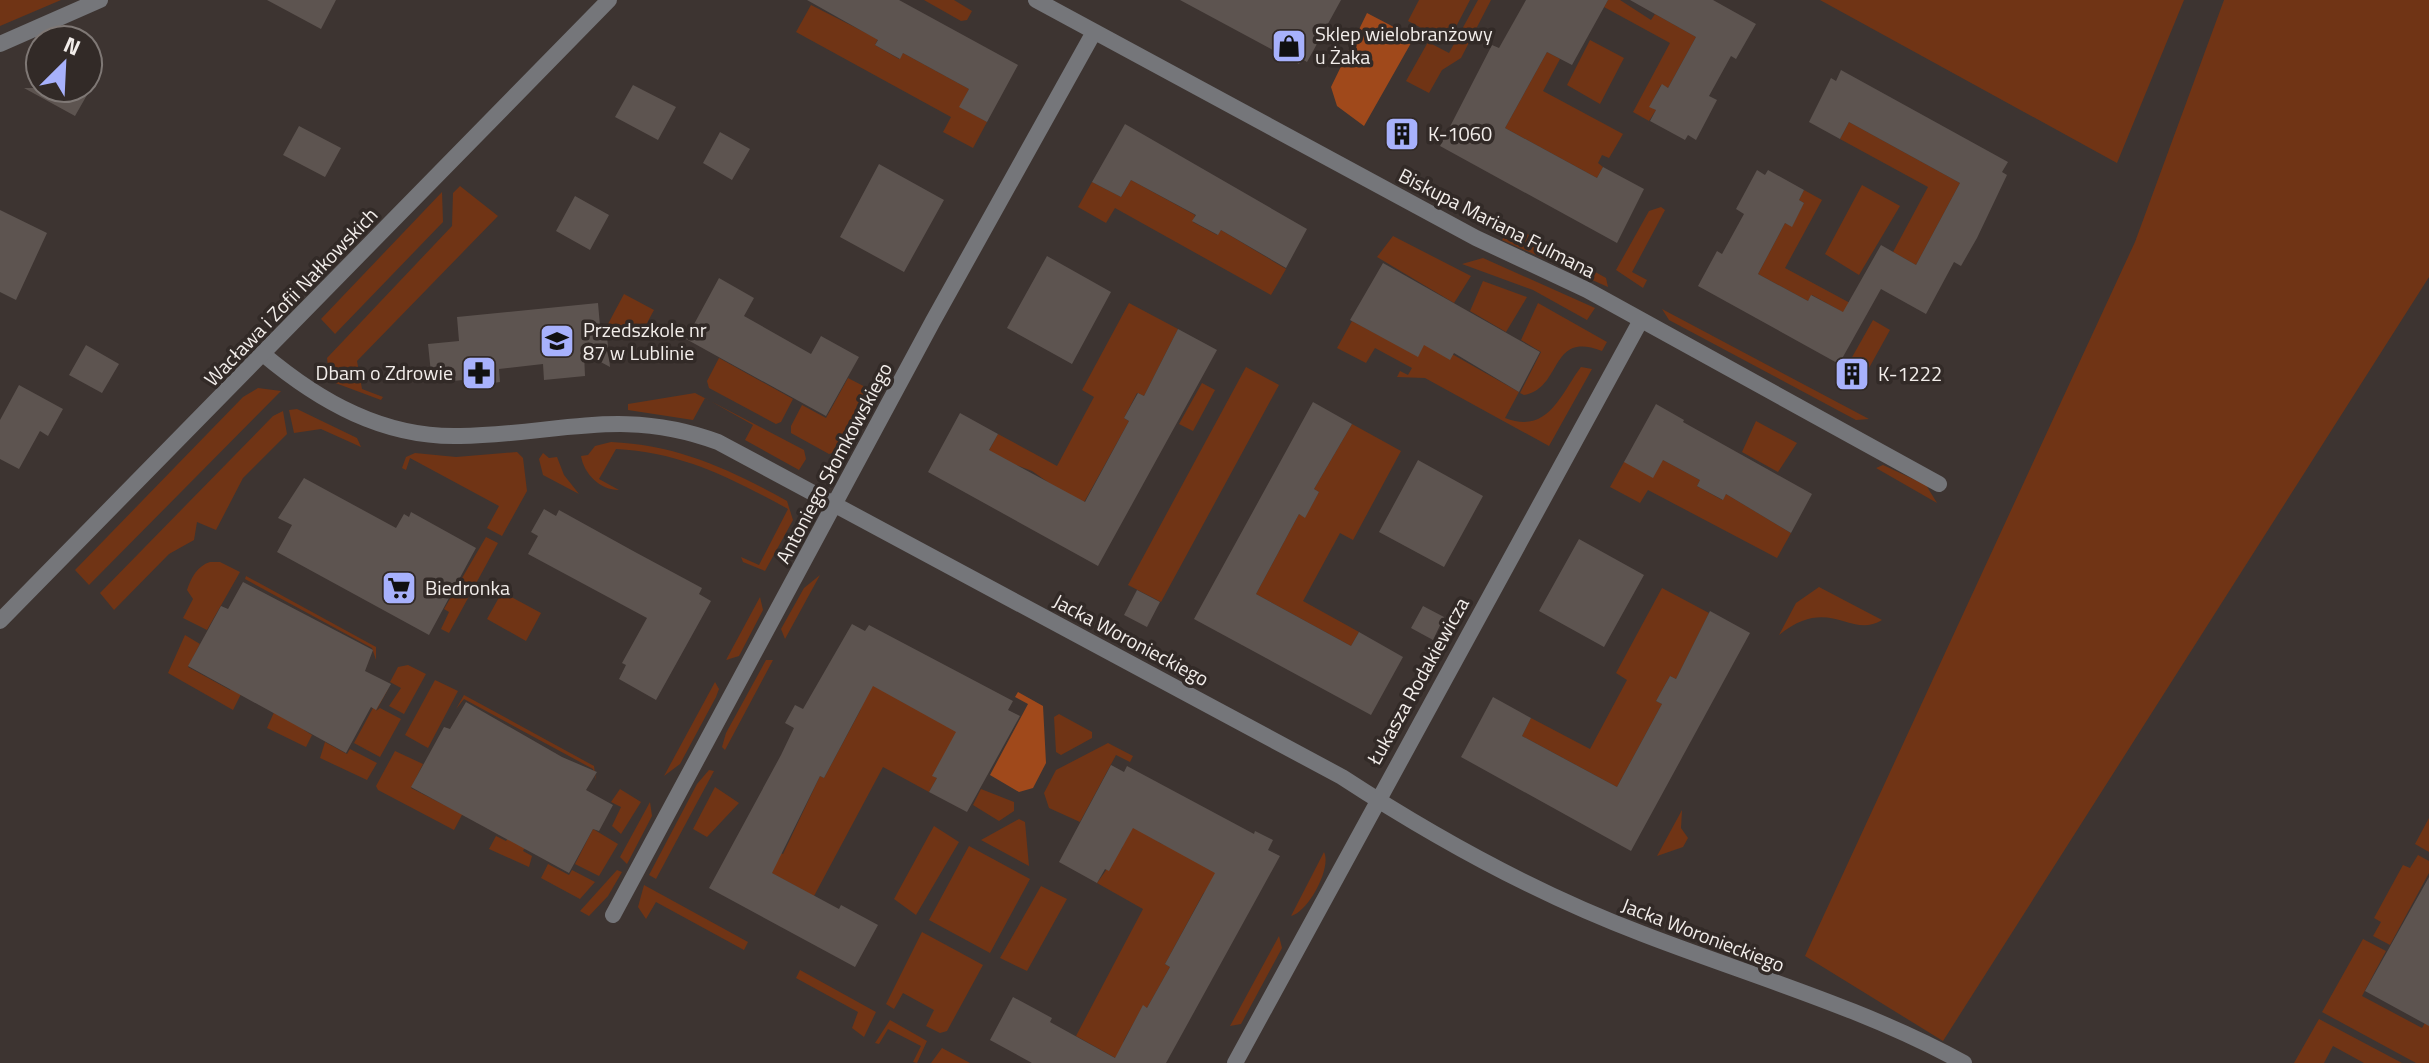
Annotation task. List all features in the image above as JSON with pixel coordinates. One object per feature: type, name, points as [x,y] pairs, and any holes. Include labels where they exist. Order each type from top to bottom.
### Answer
[{"type":"street","points":[[0,44],[100,0]]},
{"type":"street","name":"Wacława i Zofii Nałkowskich","points":[[0,621],[609,0]]},
{"type":"street","name":"Biskupa Mariana Fulmana","points":[[1036,0],[1476,238],[1641,320],[1939,484]]},
{"type":"street","name":"Antoniego Słomkowskiego","points":[[613,915],[1094,32]]},
{"type":"street","name":"Łukasza Rodakiewicza","points":[[1235,1063],[1641,320]]},
{"type":"street","name":"Jacka Woronieckiego","points":[[263,354],[301,386],[335,407],[388,426],[460,436],[604,422],[651,424],[718,442],[1342,777],[1376,800],[1549,895],[1892,1029],[1964,1063]]},
{"type":"shaded area","points":[[0,0],[61,0],[0,26]]},
{"type":"shaded area","points":[[924,0],[954,0],[972,11],[967,20],[961,21]]},
{"type":"shaded area","points":[[1419,0],[1470,0],[1448,42],[1408,21]]},
{"type":"shaded area","points":[[1478,0],[1491,0],[1461,58],[1442,70],[1429,93],[1406,81],[1428,42],[1449,53]]},
{"type":"shaded area","points":[[1608,0],[1620,0],[1651,20],[1655,14],[1696,37],[1668,88],[1661,85],[1650,106],[1656,110],[1649,121],[1633,112],[1670,43],[1604,7]]},
{"type":"shaded area","points":[[1820,0],[2184,0],[2117,163]]},
{"type":"shaded area","points":[[2224,0],[2429,0],[2429,277],[1943,1041],[1805,956],[2135,242]]},
{"type":"shaded area","points":[[811,5],[878,39],[875,45],[899,59],[903,53],[969,89],[960,107],[987,122],[973,148],[943,132],[951,117],[796,32]]},
{"type":"shaded area","points":[[1367,13],[1411,36],[1411,43],[1364,126],[1337,106],[1331,87]]},
{"type":"shaded area","points":[[1590,40],[1624,58],[1600,104],[1567,85]]},
{"type":"shaded area","points":[[1547,52],[1560,59],[1543,91],[1623,134],[1609,158],[1602,155],[1598,163],[1603,167],[1597,178],[1505,128]]},
{"type":"shaded area","points":[[1849,122],[1960,183],[1916,265],[1893,252],[1928,187],[1840,139]]},
{"type":"shaded area","points":[[1131,180],[1195,215],[1193,222],[1217,235],[1221,230],[1286,269],[1271,295],[1115,208],[1106,223],[1078,207],[1092,182],[1121,197]]},
{"type":"shaded area","points":[[1862,185],[1900,206],[1859,275],[1825,254]]},
{"type":"shaded area","points":[[460,186],[498,216],[357,361],[362,389],[383,397],[381,400],[330,381],[327,358],[452,226],[453,193]]},
{"type":"shaded area","points":[[1804,190],[1822,200],[1785,268],[1850,303],[1844,313],[1812,295],[1808,301],[1758,274],[1785,223],[1792,226],[1804,203],[1799,200]]},
{"type":"shaded area","points":[[442,192],[443,222],[335,334],[321,319]]},
{"type":"shaded area","points":[[1661,207],[1665,210],[1632,272],[1647,280],[1643,288],[1616,270],[1649,211]]},
{"type":"shaded area","points":[[1511,225],[1606,278],[1608,287],[1502,240]]},
{"type":"shaded area","points":[[1393,236],[1471,276],[1454,303],[1377,257]]},
{"type":"shaded area","points":[[1483,258],[1595,308],[1587,320],[1533,290],[1462,264]]},
{"type":"shaded area","points":[[1483,281],[1527,297],[1506,332],[1470,311]]},
{"type":"shaded area","points":[[624,294],[654,310],[638,340],[608,324]]},
{"type":"shaded area","points":[[1129,303],[1178,329],[1144,396],[1137,393],[1124,418],[1129,421],[1082,506],[1032,471],[987,454],[998,434],[1057,466],[1094,397],[1082,390]]},
{"type":"shaded area","points":[[1538,303],[1607,342],[1602,351],[1573,348],[1564,354],[1545,382],[1524,395],[1520,393],[1541,352],[1521,340]]},
{"type":"shaded area","points":[[1662,309],[1869,419],[1856,420],[1669,320]]},
{"type":"shaded area","points":[[1390,319],[1519,392],[1505,418],[1520,422],[1543,416],[1560,399],[1581,367],[1592,369],[1549,446],[1425,378],[1397,377],[1400,371],[1408,375],[1412,368],[1375,348],[1366,363],[1337,348],[1352,321],[1380,336]]},
{"type":"shaded area","points":[[1873,320],[1890,330],[1869,368],[1851,359]]},
{"type":"shaded area","points":[[719,358],[793,399],[781,422],[776,424],[709,388],[707,381]]},
{"type":"shaded area","points":[[1246,367],[1279,385],[1161,602],[1128,585]]},
{"type":"shaded area","points":[[848,378],[873,391],[842,450],[829,454],[791,433],[791,426],[802,405],[826,418]]},
{"type":"shaded area","points":[[1202,383],[1215,390],[1193,431],[1179,424]]},
{"type":"shaded area","points":[[258,388],[281,391],[89,585],[75,570],[243,397]]},
{"type":"shaded area","points":[[695,393],[705,398],[693,420],[628,410],[628,404]]},
{"type":"shaded area","points":[[711,401],[804,450],[806,459],[799,470],[745,440],[753,425]]},
{"type":"shaded area","points":[[297,409],[357,438],[361,447],[321,429],[294,433],[289,410]]},
{"type":"shaded area","points":[[283,411],[287,434],[243,478],[216,530],[197,522],[194,540],[169,554],[114,610],[100,593],[273,416]]},
{"type":"shaded area","points":[[1756,421],[1797,443],[1778,472],[1742,452]]},
{"type":"shaded area","points":[[1352,424],[1401,451],[1353,540],[1340,533],[1303,601],[1359,632],[1351,646],[1256,594],[1299,514],[1305,517],[1319,492],[1314,489]]},
{"type":"shaded area","points":[[611,442],[659,448],[702,461],[787,501],[793,520],[765,571],[743,562],[741,557],[759,565],[788,509],[705,468],[640,451],[616,449],[599,479],[619,490],[605,487],[589,475],[581,456],[588,455],[595,446]]},
{"type":"shaded area","points":[[517,452],[523,458],[527,491],[502,536],[487,528],[499,506],[410,458],[406,470],[402,468],[406,457],[415,453],[456,457]]},
{"type":"shaded area","points":[[543,453],[549,458],[557,457],[564,475],[579,494],[543,475],[539,459]]},
{"type":"shaded area","points":[[1663,460],[1700,480],[1697,486],[1722,500],[1726,494],[1791,533],[1777,558],[1648,490],[1640,503],[1610,487],[1624,462]]},
{"type":"shaded area","points":[[1883,465],[1926,485],[1937,503],[1876,468]]},
{"type":"shaded area","points":[[486,537],[498,543],[449,633],[441,629],[449,612],[444,609]]},
{"type":"shaded area","points":[[210,562],[220,562],[240,572],[207,630],[183,618],[193,599],[187,590],[190,581],[198,569]]},
{"type":"shaded area","points":[[820,575],[785,639],[781,629],[804,588]]},
{"type":"shaded area","points":[[246,576],[376,647],[376,660],[372,648],[245,579]]},
{"type":"shaded area","points":[[1819,587],[1882,620],[1860,625],[1812,618],[1797,623],[1779,635],[1796,603]]},
{"type":"shaded area","points":[[1662,588],[1709,613],[1676,679],[1670,676],[1656,701],[1662,704],[1617,787],[1522,736],[1531,718],[1590,749],[1627,680],[1616,673]]},
{"type":"shaded area","points":[[502,592],[541,613],[526,641],[487,619]]},
{"type":"shaded area","points":[[760,597],[763,610],[739,656],[726,660]]},
{"type":"shaded area","points":[[185,635],[200,644],[188,667],[230,690],[233,685],[243,690],[233,710],[168,673]]},
{"type":"shaded area","points":[[766,660],[773,660],[725,750],[722,747],[726,733]]},
{"type":"shaded area","points":[[291,664],[388,689],[376,711],[380,708],[401,719],[380,757],[354,743],[373,708]]},
{"type":"shaded area","points":[[408,665],[426,674],[404,714],[389,706],[401,688],[390,682],[398,667]]},
{"type":"shaded area","points":[[871,678],[902,702],[963,729],[933,776],[937,778],[929,792],[883,767],[814,896],[768,871],[778,852],[783,854],[820,776],[824,778],[860,711]]},
{"type":"shaded area","points":[[435,680],[458,691],[428,748],[405,735]]},
{"type":"shaded area","points":[[715,682],[719,689],[716,697],[680,764],[664,776]]},
{"type":"shaded area","points":[[1018,692],[1043,706],[1046,763],[1033,788],[1019,792],[990,775],[1028,704],[1015,697]]},
{"type":"shaded area","points":[[464,695],[594,766],[596,781],[593,769],[464,699],[456,709]]},
{"type":"shaded area","points":[[275,710],[306,724],[304,730],[312,735],[306,747],[267,728]]},
{"type":"shaded area","points":[[1059,714],[1092,732],[1092,738],[1061,755],[1056,752],[1054,717]]},
{"type":"shaded area","points":[[325,742],[347,754],[350,749],[377,763],[367,780],[320,758]]},
{"type":"shaded area","points":[[1108,743],[1133,756],[1130,762],[1116,755],[1080,822],[1049,808],[1044,793],[1056,770]]},
{"type":"shaded area","points":[[395,751],[423,764],[411,788],[452,809],[464,811],[454,830],[378,790],[376,786]]},
{"type":"shaded area","points":[[709,770],[714,771],[656,879],[649,875],[697,784]]},
{"type":"shaded area","points":[[715,787],[739,803],[707,837],[693,829]]},
{"type":"shaded area","points":[[620,789],[641,802],[621,834],[612,826],[621,807],[611,802]]},
{"type":"shaded area","points":[[981,789],[1014,802],[1014,811],[999,821],[973,805]]},
{"type":"shaded area","points":[[650,802],[652,816],[627,864],[620,857]]},
{"type":"shaded area","points":[[1682,810],[1681,828],[1688,838],[1683,847],[1657,856]]},
{"type":"shaded area","points":[[2429,818],[2429,852],[2415,844]]},
{"type":"shaded area","points":[[1019,819],[1025,822],[1029,866],[981,840]]},
{"type":"shaded area","points":[[1131,821],[1160,843],[1222,870],[1203,894],[1165,964],[1170,967],[1124,1040],[1119,1060],[1076,1036],[1143,909],[1097,883],[1122,848]]},
{"type":"shaded area","points":[[934,826],[959,842],[916,915],[894,899]]},
{"type":"shaded area","points":[[593,829],[618,844],[599,876],[575,864]]},
{"type":"shaded area","points":[[496,836],[506,841],[509,836],[526,845],[523,851],[532,856],[529,867],[489,849]]},
{"type":"shaded area","points":[[969,846],[1030,879],[990,953],[929,920]]},
{"type":"shaded area","points":[[1324,852],[1325,868],[1317,888],[1304,907],[1291,916]]},
{"type":"shaded area","points":[[2418,855],[2429,861],[2429,873],[2390,945],[2373,936],[2381,922],[2374,918],[2403,865],[2410,868]]},
{"type":"shaded area","points":[[548,864],[569,875],[572,870],[595,882],[580,899],[541,878]]},
{"type":"shaded area","points":[[617,870],[622,872],[608,896],[589,916],[580,911]]},
{"type":"shaded area","points":[[644,885],[748,942],[744,950],[656,902],[646,919],[638,907]]},
{"type":"shaded area","points":[[1041,886],[1067,899],[1027,971],[1000,958]]},
{"type":"shaded area","points":[[922,932],[983,965],[947,1031],[940,1033],[926,1026],[934,1010],[903,993],[894,1009],[886,1004]]},
{"type":"shaded area","points":[[1279,936],[1282,948],[1241,1024],[1230,1026]]},
{"type":"shaded area","points":[[2363,939],[2386,951],[2362,996],[2422,1028],[2429,1016],[2429,1063],[2416,1063],[2322,1012]]},
{"type":"shaded area","points":[[800,970],[876,1012],[864,1037],[852,1028],[858,1012],[796,978]]},
{"type":"shaded area","points":[[2319,1019],[2402,1063],[2364,1063],[2333,1046],[2324,1063],[2294,1063]]},
{"type":"shaded area","points":[[890,1020],[927,1041],[917,1063],[913,1062],[921,1046],[888,1029],[879,1044],[875,1043]]},
{"type":"shaded area","points":[[942,1048],[970,1063],[931,1063]]},
{"type":"building","points":[[267,0],[336,0],[321,29]]},
{"type":"building","points":[[807,0],[899,0],[1018,65],[987,122],[959,107],[969,89],[903,53],[900,59],[875,45],[878,40]]},
{"type":"building","points":[[1180,0],[1341,0],[1307,62],[1302,59],[1299,64]]},
{"type":"building","points":[[1526,0],[1608,0],[1572,65],[1547,52],[1505,128],[1597,178],[1603,167],[1644,189],[1617,243],[1440,146],[1492,45],[1499,48]]},
{"type":"building","points":[[1630,0],[1713,0],[1756,24],[1736,59],[1731,56],[1709,96],[1717,100],[1696,140],[1688,135],[1685,140],[1650,121],[1656,110],[1649,107],[1662,84],[1668,88],[1696,37]]},
{"type":"building","points":[[1841,70],[2008,162],[2002,172],[2007,175],[1977,238],[1961,266],[1954,262],[1926,314],[1881,289],[1839,364],[1698,286],[1717,251],[1722,254],[1744,214],[1736,209],[1757,170],[1765,175],[1768,170],[1804,190],[1799,200],[1804,203],[1792,227],[1785,223],[1758,274],[1808,301],[1811,295],[1843,312],[1881,245],[1916,265],[1960,183],[1849,122],[1840,139],[1809,122],[1831,78],[1836,81]]},
{"type":"building","points":[[633,85],[676,107],[658,140],[615,117]]},
{"type":"building","points":[[53,104],[82,104],[75,116]]},
{"type":"building","points":[[1125,124],[1307,229],[1286,268],[1221,230],[1218,235],[1192,221],[1196,215],[1131,180],[1121,197],[1092,182]]},
{"type":"building","points":[[299,126],[341,148],[325,177],[283,155]]},
{"type":"building","points":[[720,132],[750,149],[732,180],[703,163]]},
{"type":"building","points":[[879,164],[944,200],[904,272],[840,237]]},
{"type":"building","points":[[575,196],[609,215],[590,250],[556,231]]},
{"type":"building","points":[[0,210],[47,233],[16,300],[0,292]]},
{"type":"building","points":[[1047,256],[1111,292],[1072,364],[1007,328]]},
{"type":"building","points":[[1383,263],[1540,352],[1519,392],[1454,353],[1450,360],[1424,345],[1418,357],[1350,320]]},
{"type":"building","points":[[719,278],[754,298],[744,316],[811,354],[821,336],[859,357],[826,416],[686,339]]},
{"type":"building","points":[[598,303],[600,326],[606,326],[610,367],[584,353],[585,376],[544,380],[543,364],[499,369],[500,382],[464,387],[463,380],[442,382],[431,373],[428,344],[459,341],[457,317]]},
{"type":"building","points":[[1178,329],[1217,350],[1098,566],[928,472],[960,413],[998,434],[989,450],[1085,502],[1129,421],[1124,418],[1138,393],[1144,396]]},
{"type":"building","points":[[86,345],[119,364],[102,393],[69,375]]},
{"type":"building","points":[[19,385],[63,409],[48,436],[40,431],[19,469],[0,459],[0,420]]},
{"type":"building","points":[[1313,402],[1352,424],[1314,489],[1319,492],[1305,518],[1299,514],[1256,594],[1351,646],[1359,632],[1403,657],[1371,715],[1194,619]]},
{"type":"building","points":[[1656,404],[1812,494],[1791,533],[1726,494],[1723,500],[1697,486],[1700,480],[1663,460],[1653,478],[1624,462]]},
{"type":"building","points":[[1418,460],[1483,496],[1444,567],[1379,532]]},
{"type":"building","name":"Biedronka","points":[[304,478],[396,528],[404,514],[409,517],[411,512],[476,548],[429,635],[277,552],[292,525],[278,518]]},
{"type":"building","points":[[544,509],[556,516],[559,510],[702,588],[699,594],[711,601],[656,700],[619,679],[626,665],[622,663],[647,618],[528,554],[538,536],[531,532]]},
{"type":"building","points":[[1579,539],[1644,575],[1604,647],[1539,611]]},
{"type":"building","points":[[243,582],[373,650],[365,671],[391,684],[376,710],[371,707],[346,753],[188,666],[221,606],[228,609]]},
{"type":"building","points":[[1137,590],[1160,602],[1147,627],[1124,615]]},
{"type":"building","points":[[1423,606],[1444,617],[1433,640],[1411,628]]},
{"type":"building","points":[[1710,611],[1750,633],[1631,851],[1461,757],[1493,697],[1531,718],[1522,736],[1617,787],[1662,704],[1656,701],[1670,676],[1676,679]]},
{"type":"building","points":[[852,624],[865,631],[869,625],[1013,701],[1008,710],[1020,716],[967,812],[929,792],[937,778],[932,776],[956,732],[873,686],[824,778],[820,776],[772,873],[839,909],[841,905],[878,925],[855,967],[709,888],[794,728],[785,723],[795,705],[803,709]]},
{"type":"building","points":[[466,702],[562,757],[597,772],[586,790],[613,805],[599,831],[593,829],[569,873],[411,787],[444,727],[450,729]]},
{"type":"building","points":[[1111,765],[1124,772],[1127,766],[1254,834],[1255,831],[1273,840],[1268,850],[1280,856],[1166,1063],[1032,1063],[990,1040],[1013,997],[1052,1018],[1050,1022],[1115,1058],[1143,1005],[1147,1008],[1170,967],[1165,964],[1215,873],[1133,828],[1109,871],[1105,869],[1097,883],[1059,862]]},
{"type":"building","points":[[2429,877],[2429,1026],[2365,991]]},
{"type":"place","name":"Sklep wielobranżowy u Żaka","points":[[1289,46]]},
{"type":"place","name":"K-1060","points":[[1402,134]]},
{"type":"place","name":"Przedszkole nr 87 w Lublinie","points":[[557,341]]},
{"type":"place","name":"Dbam o Zdrowie","points":[[479,373]]},
{"type":"place","name":"K-1222","points":[[1852,374]]},
{"type":"place","name":"Biedronka","points":[[399,588]]}]
